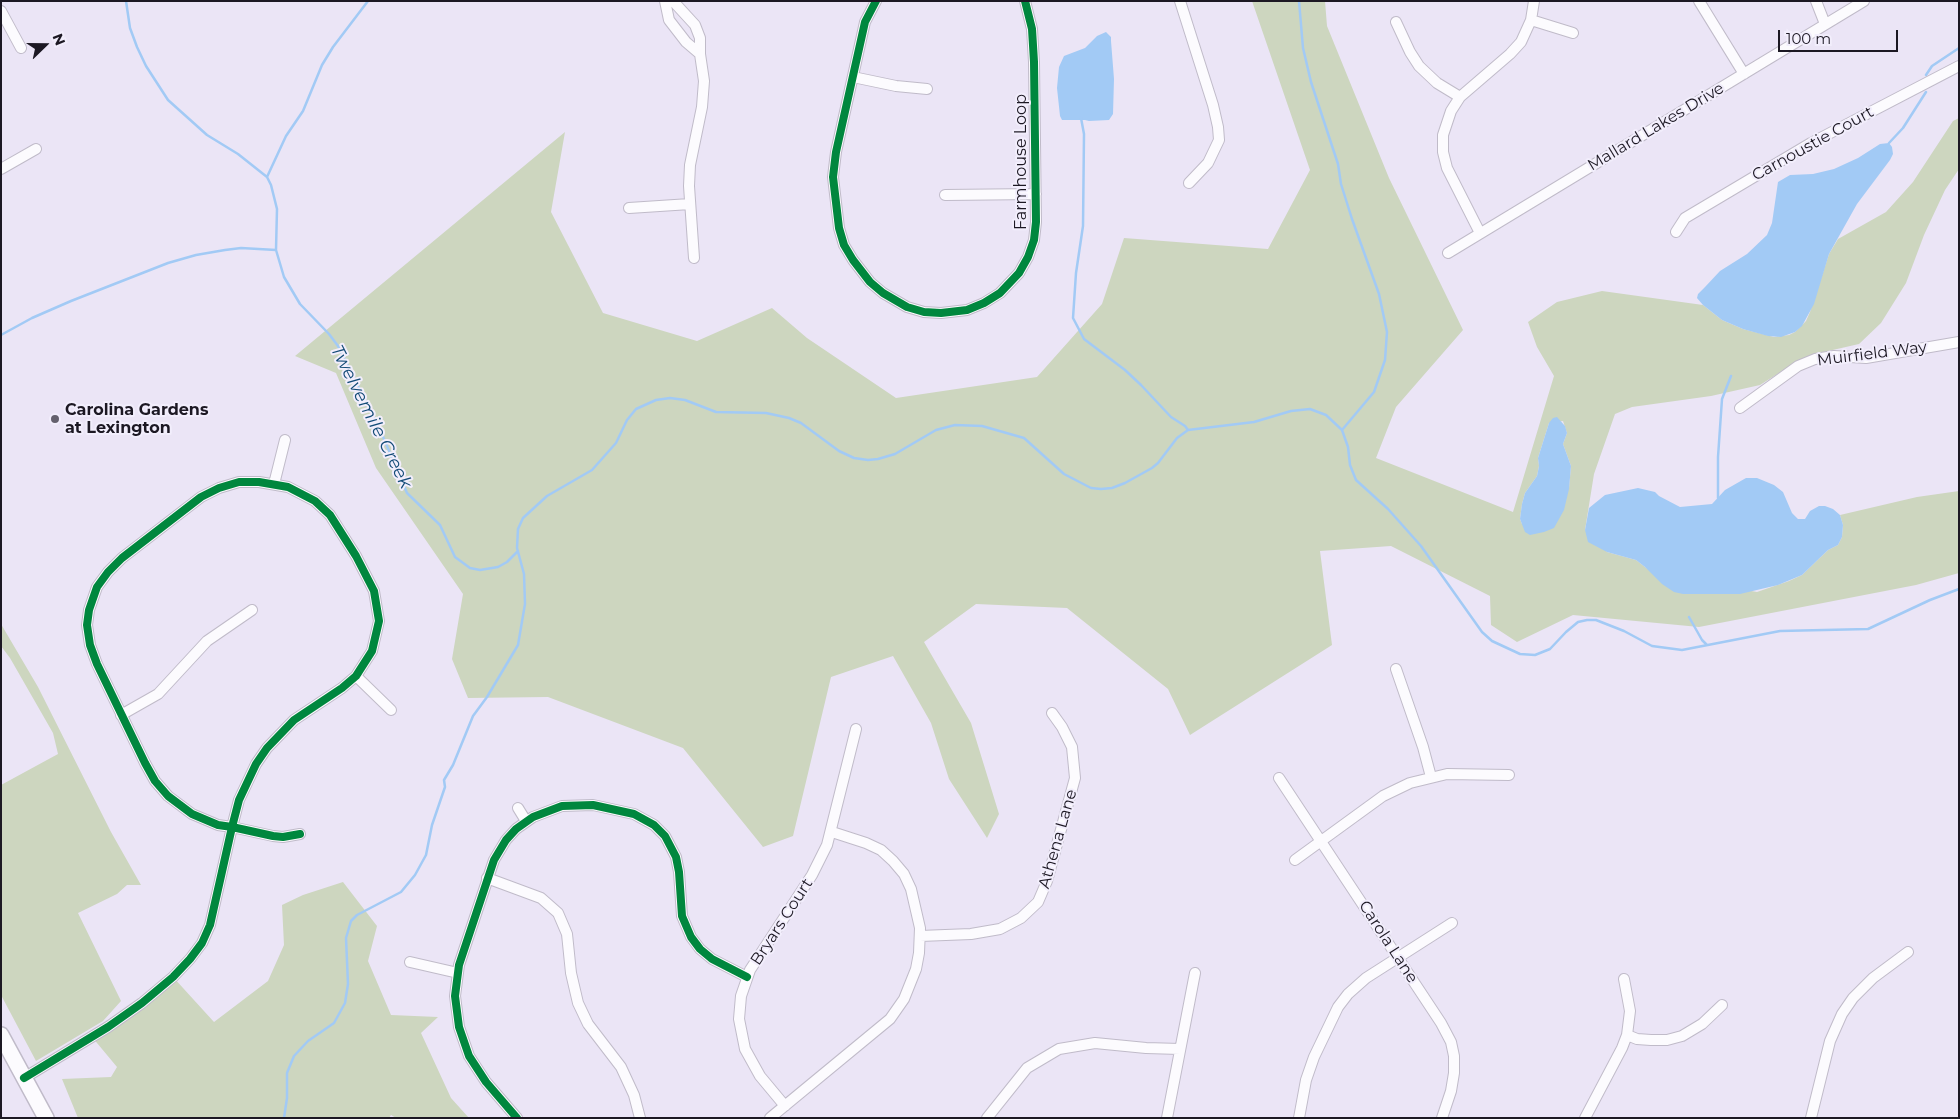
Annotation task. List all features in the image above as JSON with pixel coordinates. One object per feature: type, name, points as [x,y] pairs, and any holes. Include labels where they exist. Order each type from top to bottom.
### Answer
[{"type":"main road","points":[[1,1035],[46,1118]]},
{"type":"street","points":[[665,1],[670,20],[686,42],[700,54]]},
{"type":"street","points":[[672,1],[696,25],[700,38],[704,81],[702,107],[690,164],[690,204],[694,258]]},
{"type":"street","name":"Farmhouse Loop","points":[[876,1],[865,22],[836,152],[833,178],[839,228],[844,245],[853,260],[883,293],[907,307],[924,312],[942,314],[967,310],[984,303],[1000,293],[1019,273],[1028,257],[1034,240],[1036,222],[1034,62],[1032,29],[1025,1]]},
{"type":"street","points":[[1180,1],[1213,105],[1219,140],[1208,163],[1189,183]]},
{"type":"street","points":[[1480,233],[1447,168],[1442,152],[1445,127],[1451,111],[1460,97],[1516,48],[1531,20],[1534,1]]},
{"type":"street","points":[[1699,1],[1744,74]]},
{"type":"street","points":[[1816,1],[1826,24]]},
{"type":"street","name":"Mallard Lakes Drive","points":[[1448,253],[1864,1]]},
{"type":"street","points":[[1,11],[21,48]]},
{"type":"street","points":[[1531,20],[1573,33]]},
{"type":"street","points":[[1396,22],[1419,66],[1437,82],[1460,97]]},
{"type":"street","name":"Carnoustie Court","points":[[1676,232],[1685,218],[1811,143],[1959,66]]},
{"type":"street","points":[[853,77],[896,86],[927,88]]},
{"type":"street","points":[[1,169],[36,150]]},
{"type":"street","points":[[945,195],[1036,194]]},
{"type":"street","points":[[629,208],[690,204]]},
{"type":"street","name":"Muirfield Way","points":[[1740,408],[1798,366],[1815,359],[1834,356],[1866,358],[1959,342]]},
{"type":"street","points":[[274,484],[285,440]]},
{"type":"street","points":[[24,1078],[108,1027],[142,1003],[173,977],[190,959],[202,943],[210,925],[232,827],[243,791],[251,773],[267,748],[294,720],[342,688],[356,676],[372,651],[378,632],[378,611],[374,592],[356,556],[330,515],[306,496],[288,487],[259,482],[239,482],[219,488],[201,497],[122,558],[102,579],[93,596],[89,610],[88,635],[93,654],[150,772],[168,796],[192,814],[210,822],[232,827],[273,836],[283,837],[300,834]]},
{"type":"street","points":[[122,715],[158,694],[207,641],[252,610]]},
{"type":"street","points":[[1396,669],[1424,747],[1431,777]]},
{"type":"street","points":[[356,676],[391,710]]},
{"type":"street","name":"Athena Lane","points":[[920,936],[971,934],[1000,928],[1021,918],[1038,902],[1048,881],[1075,778],[1074,754],[1070,740],[1052,713]]},
{"type":"street","name":"Bryars Court","points":[[785,1106],[760,1076],[744,1049],[740,1034],[739,1011],[741,996],[747,977],[772,934],[820,860],[832,832],[856,729]]},
{"type":"street","points":[[1294,860],[1383,796],[1410,783],[1431,777],[1464,773],[1509,774]]},
{"type":"street","name":"Carola Lane","points":[[1279,778],[1398,956],[1441,1023],[1453,1048],[1455,1064],[1453,1082],[1442,1118]]},
{"type":"street","points":[[517,1118],[477,1069],[462,1042],[455,996],[458,973],[487,878],[501,846],[526,821],[547,810],[577,804],[593,805],[627,812],[648,821],[665,836],[676,857],[682,916],[691,937],[700,949],[712,959],[747,977]]},
{"type":"street","points":[[518,808],[526,821]]},
{"type":"street","points":[[770,1118],[890,1019],[904,999],[916,969],[920,936],[918,912],[911,889],[899,867],[874,846],[832,832]]},
{"type":"street","points":[[487,878],[541,898],[558,913],[567,934],[571,973],[578,1003],[588,1024],[621,1067],[634,1095],[640,1118]]},
{"type":"street","points":[[1299,1118],[1306,1080],[1314,1057],[1338,1007],[1360,983],[1398,956],[1452,923]]},
{"type":"street","points":[[1811,1118],[1830,1041],[1842,1014],[1853,998],[1873,978],[1908,952]]},
{"type":"street","points":[[410,962],[458,973]]},
{"type":"street","points":[[1167,1118],[1195,973]]},
{"type":"street","points":[[1585,1118],[1627,1035],[1630,1010],[1624,980]]},
{"type":"street","points":[[1627,1035],[1637,1039],[1651,1040],[1666,1040],[1682,1036],[1702,1024],[1722,1006]]},
{"type":"street","points":[[987,1118],[1027,1068],[1059,1049],[1095,1043],[1180,1049]]},
{"type":"green space","points":[[1252,1],[1325,1],[1327,26],[1389,178],[1463,330],[1396,407],[1376,458],[1513,512],[1554,376],[1537,347],[1528,322],[1557,302],[1602,291],[1703,305],[1722,320],[1743,329],[1774,337],[1789,335],[1806,321],[1829,254],[1838,239],[1886,212],[1913,182],[1953,121],[1959,118],[1959,169],[1945,190],[1924,235],[1906,283],[1881,323],[1859,344],[1815,354],[1790,366],[1760,385],[1711,396],[1632,407],[1615,414],[1594,474],[1585,530],[1607,552],[1636,560],[1654,574],[1757,592],[1802,575],[1828,550],[1838,545],[1842,537],[1843,525],[1840,515],[1917,497],[1959,491],[1959,573],[1916,585],[1699,627],[1573,615],[1517,642],[1491,625],[1490,596],[1391,546],[1320,551],[1332,645],[1190,735],[1168,689],[1067,608],[976,604],[924,642],[971,723],[999,814],[987,838],[949,779],[931,723],[893,656],[831,677],[793,836],[763,847],[683,748],[548,697],[468,698],[452,659],[463,594],[376,468],[336,373],[295,356],[565,132],[551,212],[603,313],[697,341],[772,308],[807,338],[896,398],[1037,377],[1102,304],[1124,238],[1268,249],[1310,170]],"holes":[[[1563,421],[1567,433],[1563,444],[1571,466],[1569,488],[1522,524],[1520,519],[1522,504],[1525,493],[1537,476],[1538,458],[1549,423]]]},
{"type":"green space","points":[[1,624],[38,687],[111,832],[141,885],[127,885],[117,894],[78,913],[121,1001],[103,1021],[36,1061],[1,995],[1,785],[58,754],[53,733],[10,658],[1,646]]},
{"type":"green space","points":[[343,882],[377,926],[368,961],[391,1015],[438,1017],[421,1033],[451,1098],[469,1118],[396,1118],[391,1115],[389,1118],[78,1118],[62,1079],[111,1077],[117,1067],[92,1037],[173,977],[214,1022],[268,981],[284,945],[282,905],[303,895]]},
{"type":"water","points":[[1106,32],[1111,37],[1114,79],[1113,114],[1109,120],[1062,120],[1057,88],[1059,67],[1064,56],[1085,48],[1097,36]]},
{"type":"water","points":[[1889,143],[1893,154],[1857,204],[1829,254],[1814,304],[1802,326],[1795,332],[1781,337],[1768,336],[1743,329],[1722,320],[1697,298],[1698,294],[1720,271],[1747,254],[1767,235],[1772,223],[1778,182],[1790,175],[1813,174],[1834,169],[1858,158],[1880,144]]},
{"type":"water","points":[[1557,417],[1565,426],[1567,433],[1563,444],[1571,466],[1569,489],[1564,510],[1554,528],[1530,535],[1525,532],[1520,519],[1522,504],[1525,493],[1537,476],[1538,458],[1549,423],[1553,418]]},
{"type":"water","points":[[1746,478],[1757,478],[1774,485],[1783,492],[1792,513],[1798,519],[1805,519],[1810,511],[1819,506],[1833,509],[1840,515],[1843,525],[1842,537],[1838,545],[1828,550],[1802,575],[1778,585],[1740,594],[1683,594],[1674,592],[1662,584],[1636,560],[1607,552],[1588,542],[1585,530],[1589,508],[1605,495],[1638,488],[1655,492],[1680,507],[1712,504],[1725,490]]},
{"type":"waterway","name":"Twelvemile Creek","points":[[126,1],[130,28],[137,47],[146,66],[168,100],[207,135],[238,154],[267,177],[277,209],[276,250],[284,277],[300,304],[338,346],[381,432],[407,493],[440,525],[455,557],[470,568],[480,570],[498,567],[507,562],[518,551]]},
{"type":"waterway","points":[[267,177],[286,136],[303,111],[322,65],[333,47],[368,1]]},
{"type":"waterway","points":[[1299,1],[1303,48],[1311,82],[1338,164],[1341,184],[1352,219],[1379,294],[1387,332],[1385,360],[1374,392],[1342,430]]},
{"type":"waterway","points":[[1926,75],[1932,66],[1959,48]]},
{"type":"waterway","points":[[1889,143],[1903,128],[1926,92]]},
{"type":"waterway","points":[[1081,118],[1084,134],[1083,226],[1076,273],[1073,318],[1084,339],[1125,370],[1171,417],[1188,430]]},
{"type":"waterway","points":[[1,335],[32,318],[71,301],[168,263],[196,255],[241,248],[276,250]]},
{"type":"waterway","points":[[1718,498],[1718,457],[1722,399],[1731,376]]},
{"type":"waterway","name":"Twelvemile Creek","points":[[284,1118],[287,1098],[287,1073],[294,1056],[308,1041],[334,1023],[345,1003],[348,984],[346,938],[351,921],[357,915],[401,892],[415,875],[426,855],[432,825],[445,787],[444,780],[453,765],[473,716],[487,697],[518,645],[525,604],[524,574],[517,548],[518,529],[523,518],[547,496],[592,470],[616,443],[627,420],[636,409],[656,400],[670,398],[685,400],[716,412],[766,413],[789,418],[801,423],[839,451],[854,458],[868,460],[895,454],[936,430],[955,425],[982,426],[1024,438],[1064,474],[1091,488],[1101,489],[1112,488],[1125,483],[1152,468],[1177,438],[1188,430],[1254,422],[1291,411],[1310,409],[1326,415],[1342,430],[1348,447],[1350,465],[1356,480],[1388,509],[1421,546],[1482,632],[1492,641],[1520,654],[1535,655],[1550,649],[1578,622],[1587,620],[1596,620],[1624,631],[1652,646],[1682,650],[1780,631],[1868,629],[1930,600],[1959,589]]},
{"type":"waterway","points":[[1689,617],[1702,640],[1707,645]]},
{"type":"cycle path","points":[[876,1],[865,22],[836,152],[833,177],[839,228],[844,245],[853,260],[870,282],[883,293],[907,307],[924,312],[941,313],[967,310],[984,303],[1000,293],[1019,273],[1028,257],[1034,240],[1036,222],[1034,62],[1032,29],[1025,1]]},
{"type":"cycle path","points":[[24,1078],[108,1027],[142,1003],[173,977],[190,959],[202,943],[210,925],[232,827],[239,800],[256,764],[267,748],[294,720],[342,688],[356,676],[372,651],[379,621],[374,591],[356,556],[330,515],[315,501],[288,487],[259,482],[239,482],[219,488],[201,497],[122,558],[108,572],[97,587],[89,610],[87,625],[90,645],[97,664],[145,763],[155,781],[168,796],[192,814],[218,825],[232,827],[273,836],[283,837],[300,834]]},
{"type":"cycle path","points":[[517,1118],[486,1082],[469,1056],[459,1027],[455,996],[459,965],[494,860],[506,840],[516,829],[533,817],[562,806],[593,805],[634,814],[654,825],[665,836],[676,857],[682,916],[691,937],[700,949],[712,959],[747,977]]},
{"type":"place","name":"Carolina Gardens at Lexington","points":[[55,419]]}]
